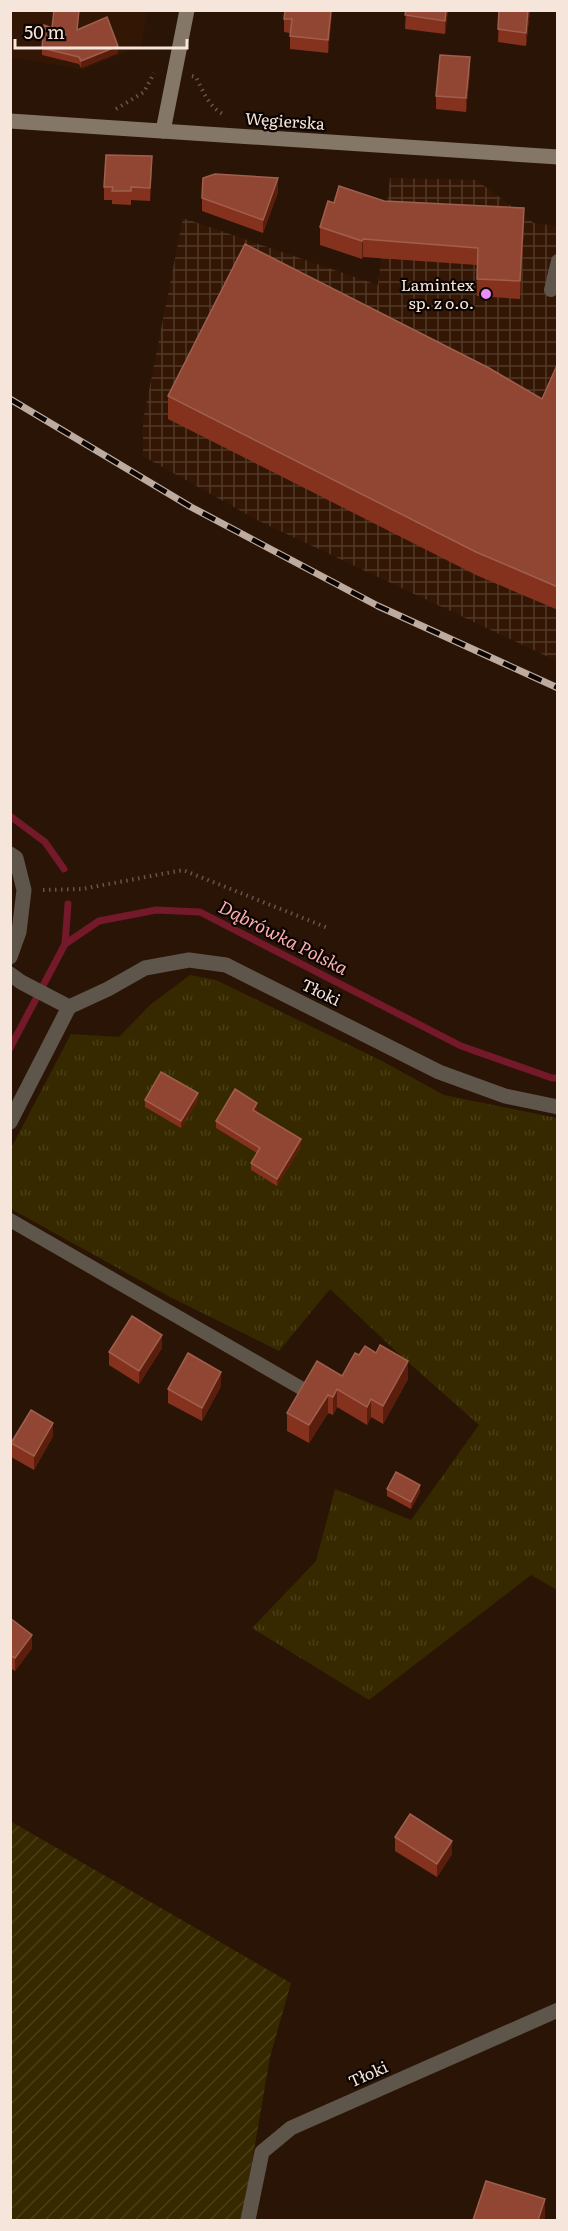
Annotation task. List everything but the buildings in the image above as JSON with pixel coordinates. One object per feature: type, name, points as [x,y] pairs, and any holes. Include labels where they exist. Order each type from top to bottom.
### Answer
[{"type":"main road","points":[[163,131],[188,10]]},
{"type":"main road","name":"Węgierska","points":[[10,121],[558,157]]},
{"type":"street","points":[[10,854],[16,858],[24,890],[19,932],[10,957]]},
{"type":"street","name":"Tłoki","points":[[63,1003],[108,989],[145,968],[189,960],[226,965],[439,1072],[506,1096],[558,1107]]},
{"type":"street","points":[[10,1122],[63,1003],[16,978]]},
{"type":"street","name":"Tłoki","points":[[248,2220],[262,2152],[291,2128],[558,2010]]},
{"type":"lane","points":[[550,290],[558,261]]},
{"type":"lane","points":[[10,1220],[301,1388]]},
{"type":"path","points":[[24,890],[82,889],[183,870],[328,928]]},
{"type":"shaded area","points":[[10,11],[148,11],[141,46],[83,70],[11,57]]},
{"type":"shaded area","points":[[390,178],[476,180],[534,223],[557,226],[557,661],[257,520],[143,456],[143,421],[183,218],[378,285]]},
{"type":"green space","points":[[190,975],[216,980],[382,1061],[444,1095],[557,1118],[557,1590],[531,1575],[369,1700],[252,1628],[316,1561],[335,1489],[411,1520],[479,1425],[330,1289],[279,1351],[172,1298],[11,1209],[10,1150],[71,1034],[119,1037],[150,1005]]},
{"type":"green space","points":[[10,1821],[291,1983],[270,2057],[242,2220],[11,2220]]},
{"type":"waterway","points":[[10,816],[45,842],[64,869]]},
{"type":"waterway","points":[[65,944],[68,904]]},
{"type":"waterway","name":"Dąbrówka Polska","points":[[10,1048],[65,944],[99,921],[156,910],[200,912],[461,1046],[552,1078],[558,1078]]},
{"type":"railway","points":[[10,399],[191,507],[378,606],[558,688]]},
{"type":"place","name":"Lamintex sp. z o.o.","points":[[486,294]]}]
